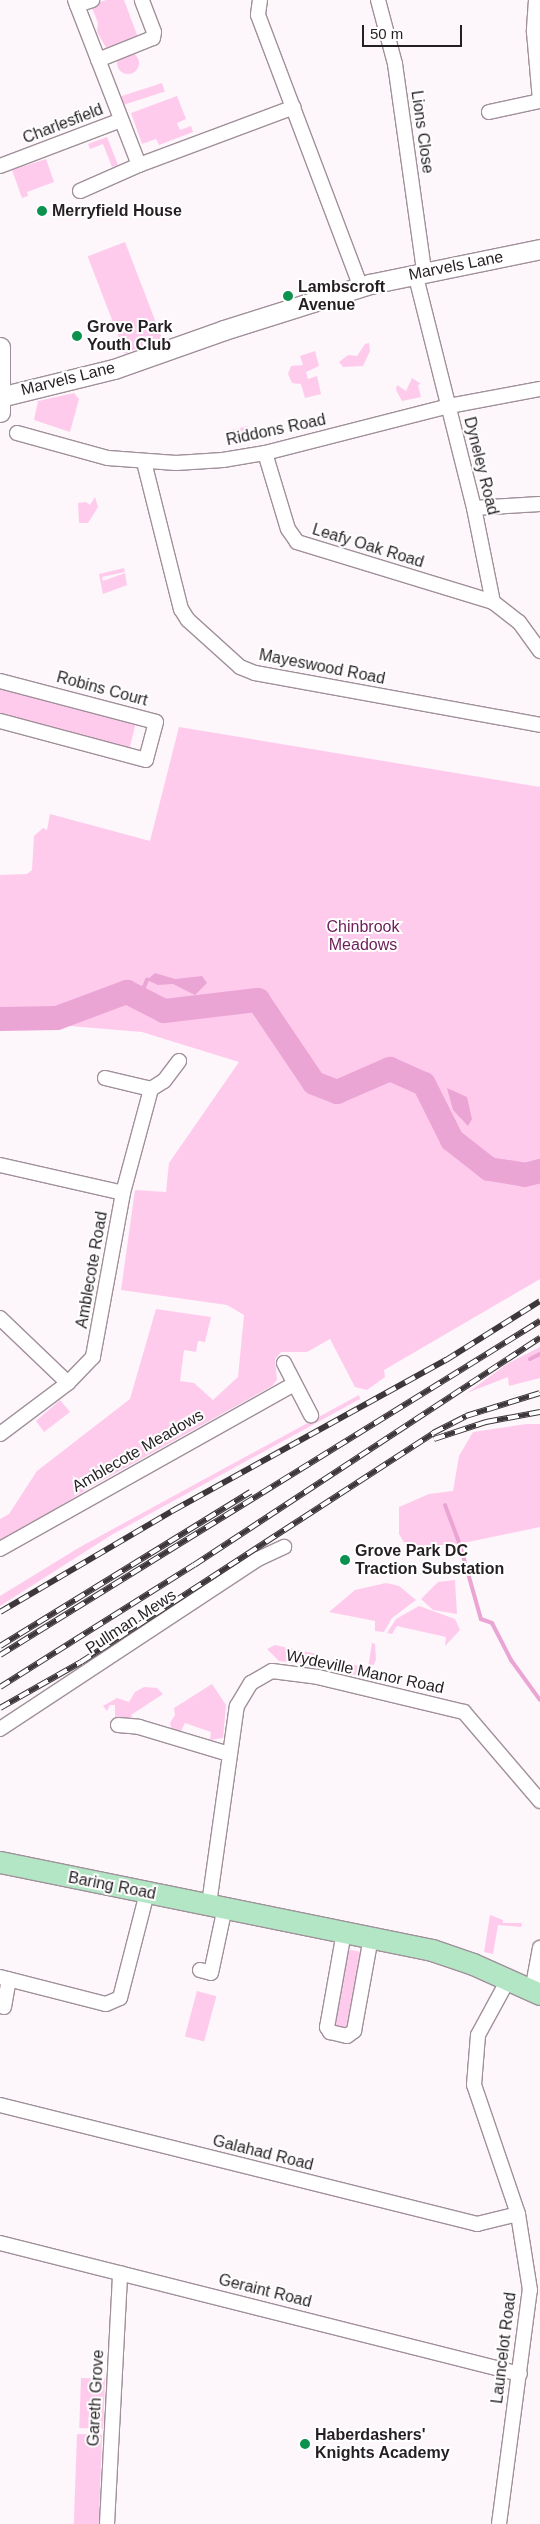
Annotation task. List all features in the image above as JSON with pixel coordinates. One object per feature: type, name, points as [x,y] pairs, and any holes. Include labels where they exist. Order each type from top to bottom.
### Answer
[{"type":"main road","name":"Baring Road","points":[[0,1862],[146,1893],[217,1905],[450,1955],[536,1993]]},
{"type":"street","points":[[92,0],[76,3],[121,120]]},
{"type":"street","points":[[98,60],[153,38],[154,32],[142,0]]},
{"type":"street","points":[[260,0],[258,15],[361,287]]},
{"type":"street","name":"Lions Close","points":[[378,0],[395,64],[420,272]]},
{"type":"street","points":[[489,112],[540,101],[534,32],[536,0]]},
{"type":"street","points":[[80,191],[139,165],[294,107]]},
{"type":"street","name":"Charlesfield","points":[[0,166],[121,120],[139,165]]},
{"type":"street","name":"Marvels Lane","points":[[0,402],[114,369],[224,330],[361,287],[420,272],[540,249]]},
{"type":"street","name":"Dyneley Road","points":[[420,272],[449,406],[474,508],[493,602]]},
{"type":"street","points":[[0,347],[0,402]]},
{"type":"street","name":"Riddons Road","points":[[17,433],[108,458],[144,462],[213,460],[265,453],[449,406],[540,389]]},
{"type":"street","name":"Leafy Oak Road","points":[[265,453],[288,529],[297,542],[493,602]]},
{"type":"street","name":"Mayeswood Road","points":[[144,462],[181,609],[188,620],[240,666],[254,673],[540,726]]},
{"type":"street","points":[[474,508],[540,504]]},
{"type":"street","points":[[493,602],[519,622],[540,651]]},
{"type":"street","name":"Robins Court","points":[[0,680],[156,722],[146,760],[0,721]]},
{"type":"street","points":[[124,1193],[151,1089],[164,1081],[179,1061]]},
{"type":"street","points":[[105,1078],[151,1089]]},
{"type":"street","name":"Amblecote Road","points":[[0,1165],[124,1193],[95,1352],[90,1363],[68,1383],[0,1434]]},
{"type":"street","points":[[0,1318],[68,1383]]},
{"type":"street","points":[[284,1362],[311,1414]]},
{"type":"street","name":"Amblecote Meadows","points":[[0,1549],[294,1384]]},
{"type":"street","name":"Pullman Mews","points":[[0,1730],[258,1559],[284,1547]]},
{"type":"street","name":"Wydeville Manor Road","points":[[217,1905],[229,1754],[236,1706],[251,1683],[272,1671],[290,1672],[464,1712],[540,1800]]},
{"type":"street","points":[[118,1725],[139,1727],[229,1754]]},
{"type":"street","points":[[4,2007],[5,1978],[106,2004],[122,2002],[146,1893]]},
{"type":"street","points":[[211,1972],[217,1905]]},
{"type":"street","points":[[344,1932],[327,2027],[330,2032],[347,2036],[354,2031],[371,1937]]},
{"type":"street","points":[[536,1993],[540,1948]]},
{"type":"street","name":"Launcelot Road","points":[[498,2524],[530,2290],[518,2214],[474,2085],[478,2035],[508,1980]]},
{"type":"street","name":"Galahad Road","points":[[0,2105],[477,2224],[518,2214]]},
{"type":"street","name":"Geraint Road","points":[[0,2243],[520,2374]]},
{"type":"street","name":"Gareth Grove","points":[[107,2524],[120,2273]]},
{"type":"green space","points":[[106,0],[124,0],[139,40],[108,51],[97,32],[98,23],[91,5]]},
{"type":"green space","points":[[128,52],[136,55],[139,63],[136,71],[128,74],[120,71],[117,63],[120,55]]},
{"type":"green space","points":[[162,83],[165,92],[124,105],[121,96]]},
{"type":"green space","points":[[177,96],[186,119],[177,123],[180,130],[191,126],[193,132],[159,145],[156,139],[142,144],[131,113]]},
{"type":"green space","points":[[107,137],[118,165],[112,167],[103,144],[90,149],[88,144]]},
{"type":"green space","points":[[46,159],[54,182],[27,192],[28,196],[22,198],[12,170]]},
{"type":"green space","points":[[125,242],[162,339],[125,353],[88,256]]},
{"type":"green space","points":[[369,343],[370,351],[363,366],[343,367],[339,362],[348,355],[357,356],[365,344]]},
{"type":"green space","points":[[315,351],[319,366],[306,372],[308,379],[317,376],[321,394],[305,398],[301,384],[292,383],[288,374],[291,366],[303,365],[300,356]]},
{"type":"green space","points":[[412,378],[421,384],[418,385],[421,397],[402,401],[396,390],[397,385],[406,391]]},
{"type":"green space","points":[[74,393],[79,399],[70,432],[34,420],[38,401]]},
{"type":"green space","points":[[248,426],[251,439],[231,443],[229,430]]},
{"type":"green space","points":[[95,497],[98,507],[88,523],[79,523],[78,503],[86,502],[90,505]]},
{"type":"green space","points":[[124,568],[125,572],[102,577],[103,581],[125,573],[127,585],[103,594],[99,574]]},
{"type":"green space","points":[[0,685],[137,719],[129,749],[0,717]]},
{"type":"green space","name":"Chinbrook Meadows","points":[[179,727],[540,787],[540,1279],[384,1370],[385,1377],[367,1390],[355,1387],[330,1339],[307,1352],[281,1352],[275,1359],[277,1380],[272,1386],[89,1488],[0,1543],[0,1519],[9,1514],[37,1471],[130,1399],[156,1309],[211,1317],[205,1342],[198,1341],[196,1352],[184,1350],[180,1381],[194,1383],[213,1400],[238,1377],[244,1315],[227,1305],[121,1290],[135,1190],[166,1192],[169,1163],[239,1062],[142,1032],[9,1021],[0,1015],[0,875],[27,874],[32,870],[34,836],[43,828],[47,830],[50,814],[150,841]]},
{"type":"green space","points":[[540,1347],[540,1378],[509,1386],[508,1377],[467,1393],[507,1364]]},
{"type":"green space","points":[[359,1395],[360,1399],[113,1534],[0,1606],[0,1596],[80,1547]]},
{"type":"green space","points":[[60,1400],[70,1412],[44,1432],[36,1421]]},
{"type":"green space","points":[[526,1424],[540,1424],[540,1527],[411,1554],[399,1534],[399,1507],[429,1494],[453,1491],[459,1456],[473,1432]]},
{"type":"green space","points":[[455,1580],[457,1614],[433,1610],[421,1599],[438,1582]]},
{"type":"green space","points":[[386,1583],[399,1586],[416,1600],[392,1618],[384,1632],[375,1631],[375,1621],[329,1612],[355,1590]]},
{"type":"green space","points":[[419,1606],[455,1619],[460,1630],[445,1646],[446,1637],[397,1626],[392,1634],[387,1633],[396,1619]]},
{"type":"green space","points":[[372,1643],[375,1644],[376,1660],[367,1677],[332,1671],[324,1662],[324,1658],[368,1668]]},
{"type":"green space","points":[[275,1645],[317,1654],[318,1660],[305,1664],[279,1661],[267,1649]]},
{"type":"green space","points":[[212,1684],[226,1705],[223,1738],[210,1740],[211,1732],[185,1723],[181,1731],[172,1731],[170,1723],[175,1715],[174,1708]]},
{"type":"green space","points":[[144,1687],[157,1688],[163,1694],[131,1715],[136,1723],[115,1720],[115,1705],[110,1705],[107,1711],[103,1706],[117,1698],[129,1702],[135,1692]]},
{"type":"green space","points":[[490,1915],[503,1920],[503,1923],[522,1923],[521,1927],[498,1925],[493,1954],[484,1952]]},
{"type":"green space","points":[[346,1949],[362,1952],[346,2031],[331,2028]]},
{"type":"green space","points":[[197,1991],[216,1996],[204,2042],[185,2036]]},
{"type":"green space","points":[[81,2378],[105,2379],[103,2429],[79,2428]]},
{"type":"green space","points":[[77,2434],[102,2435],[99,2524],[74,2524]]},
{"type":"shaded area","points":[[155,973],[175,979],[202,976],[207,983],[195,995],[173,984],[158,985],[147,980]]},
{"type":"shaded area","points":[[447,1088],[467,1097],[472,1119],[468,1126],[453,1110]]},
{"type":"waterway","points":[[130,993],[144,987],[147,980]]},
{"type":"waterway","points":[[0,1019],[57,1018],[127,992],[164,1011],[258,1000],[314,1083],[337,1092],[390,1069],[424,1084],[452,1140],[489,1169],[525,1175],[540,1171]]},
{"type":"waterway","points":[[530,1359],[540,1354]]},
{"type":"waterway","points":[[445,1505],[460,1545],[481,1619],[492,1623],[511,1660],[540,1700]]},
{"type":"railway","points":[[0,1612],[174,1510],[446,1360],[540,1301]]},
{"type":"railway","points":[[0,1655],[540,1321]]},
{"type":"railway","points":[[0,1687],[194,1565],[540,1338]]},
{"type":"railway","points":[[0,1708],[81,1662],[433,1433],[466,1416],[540,1393]]},
{"type":"railway","points":[[434,1439],[486,1422],[540,1412]]},
{"type":"railway","points":[[0,1646],[250,1492]]},
{"type":"place","name":"Merryfield House","points":[[42,211]]},
{"type":"place","name":"Lambscroft Avenue","points":[[288,296]]},
{"type":"place","name":"Grove Park Youth Club","points":[[77,336]]},
{"type":"place","name":"Grove Park DC Traction Substation","points":[[345,1560]]},
{"type":"place","name":"Haberdashers' Knights Academy","points":[[305,2444]]}]
